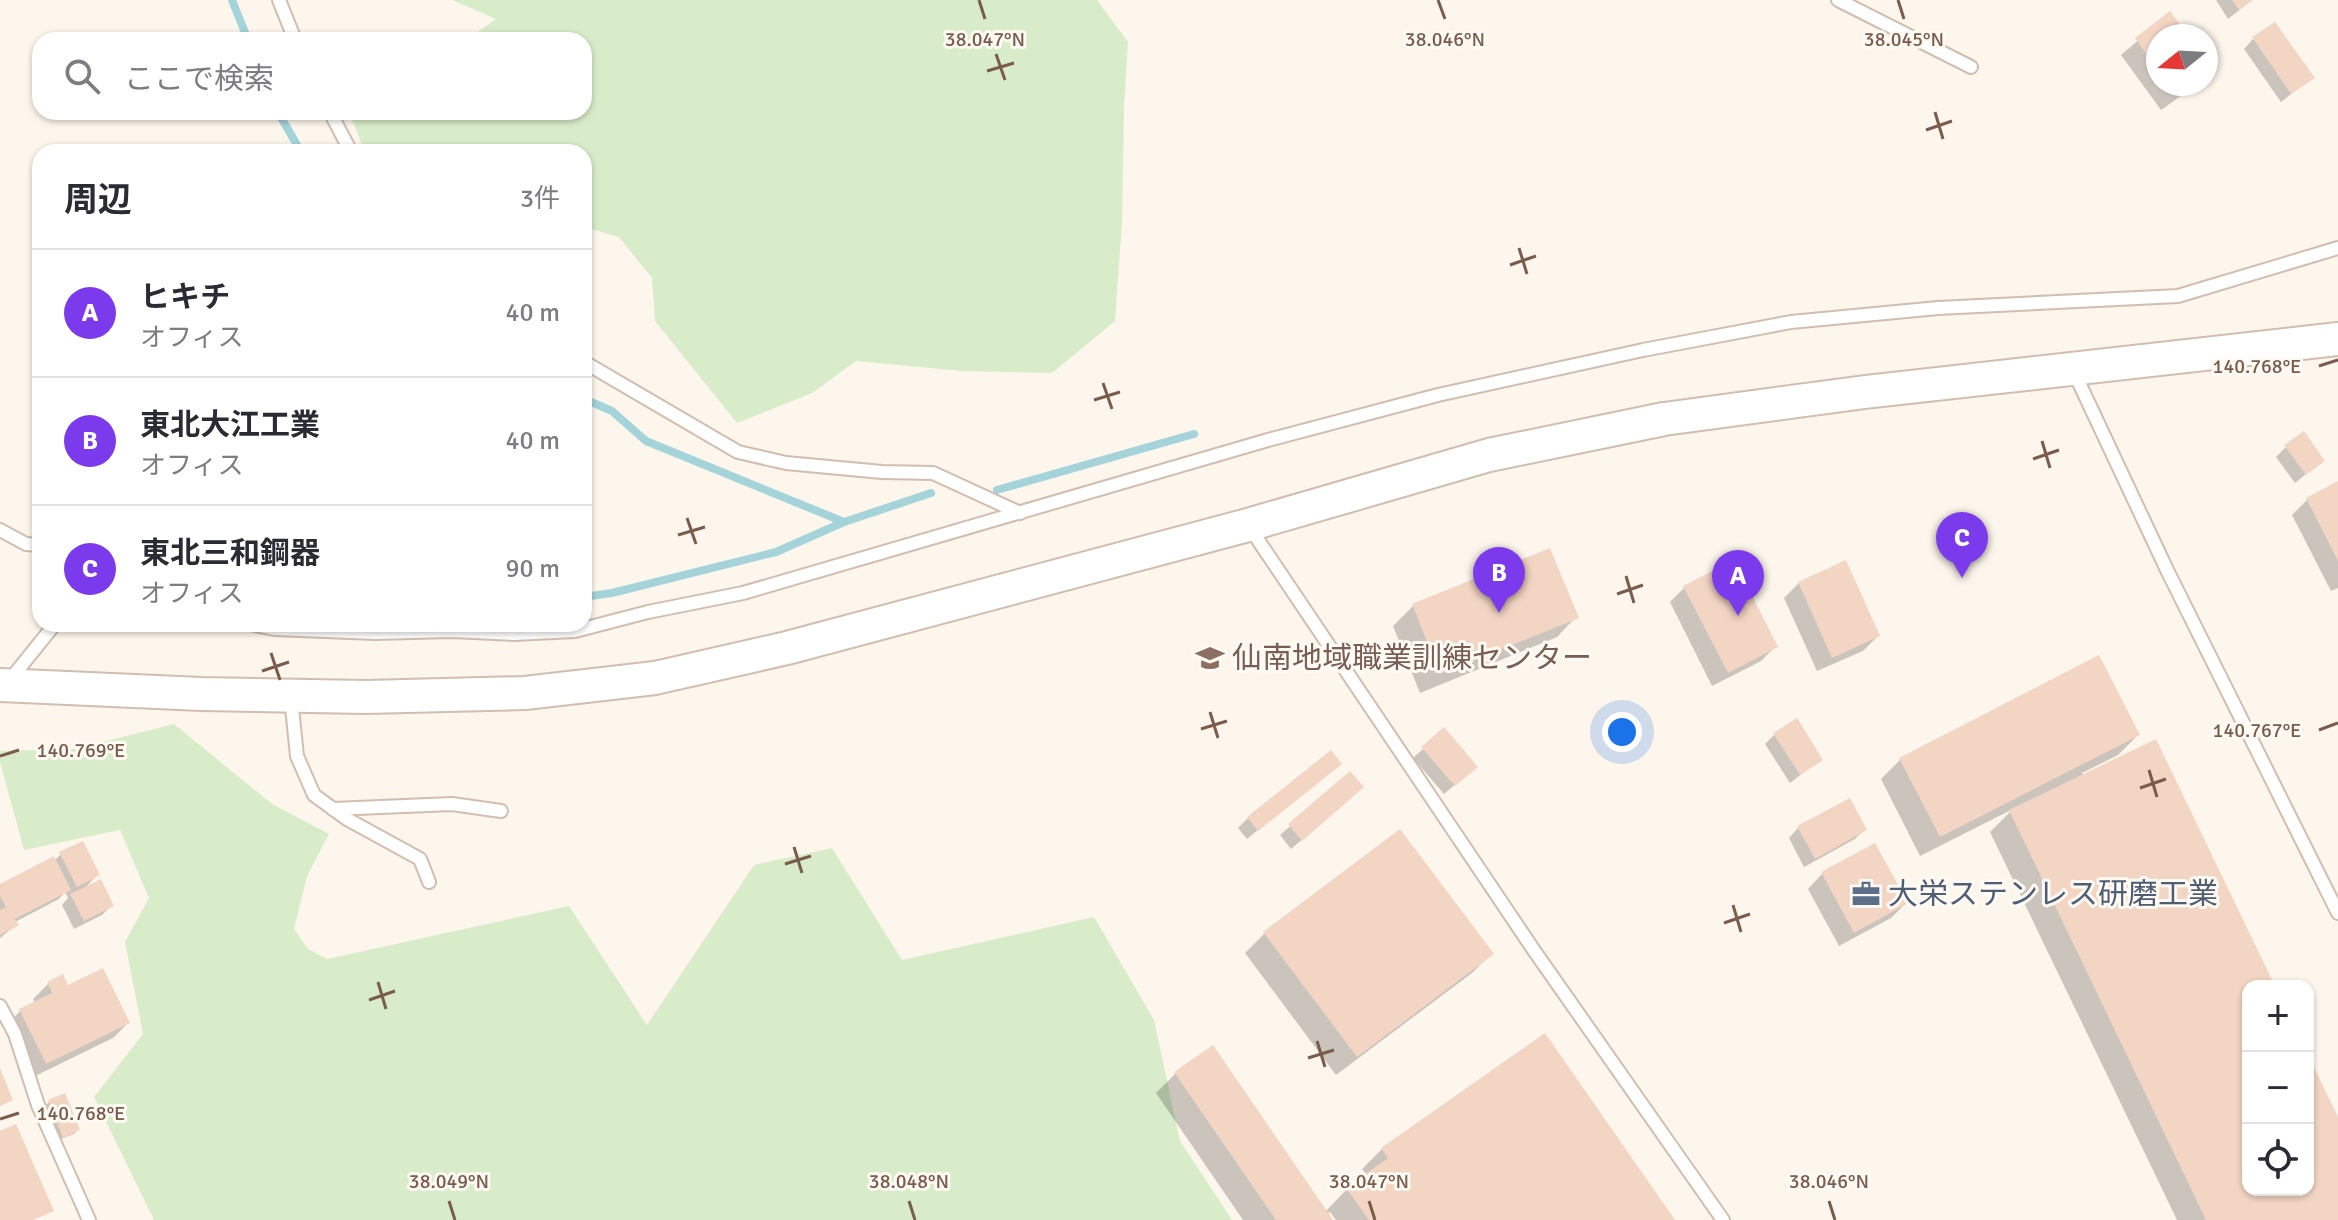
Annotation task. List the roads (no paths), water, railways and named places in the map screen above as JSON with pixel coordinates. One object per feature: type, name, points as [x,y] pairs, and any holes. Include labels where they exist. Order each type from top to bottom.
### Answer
[{"type":"street","points":[[3,686],[366,697],[525,693],[655,678],[787,648],[1248,525],[1489,455],[1664,419],[1865,392],[2338,339]]},
{"type":"lane","points":[[279,0],[292,32]]},
{"type":"lane","points":[[1838,0],[1971,67]]},
{"type":"lane","points":[[334,120],[347,144]]},
{"type":"lane","points":[[592,627],[743,593],[1268,440],[1424,399],[1643,350],[1791,322],[1938,308],[2178,296],[2338,248]]},
{"type":"lane","points":[[592,367],[738,452],[786,463],[882,472],[933,473],[1020,513]]},
{"type":"lane","points":[[2073,369],[2167,570],[2338,913]]},
{"type":"lane","points":[[1248,525],[1516,924],[1723,1220]]},
{"type":"lane","points":[[0,530],[32,544]]},
{"type":"lane","points":[[3,686],[48,632]]},
{"type":"lane","points":[[350,632],[414,632]]},
{"type":"lane","points":[[473,632],[555,632]]},
{"type":"lane","points":[[290,696],[297,756],[314,795],[420,859],[429,882]]},
{"type":"lane","points":[[333,809],[452,804],[501,811]]},
{"type":"lane","points":[[0,1006],[15,1034],[38,1105],[89,1220]]},
{"type":"lane","points":[[0,1040],[15,1034]]},
{"type":"waterway","points":[[232,0],[245,32]]},
{"type":"waterway","points":[[283,120],[296,144]]},
{"type":"waterway","points":[[592,402],[612,411],[646,441],[844,522]]},
{"type":"waterway","points":[[997,490],[1194,434]]},
{"type":"waterway","points":[[592,596],[776,552],[844,522],[931,493]]},
{"type":"place","name":"東北三和鋼器","points":[[1962,578]]},
{"type":"place","name":"東北大江工業","points":[[1499,613]]},
{"type":"place","name":"ヒキチ","points":[[1738,616]]},
{"type":"place","name":"仙南地域職業訓練センター","points":[[1210,658]]},
{"type":"place","name":"大栄ステンレス研磨工業","points":[[1866,894]]}]
